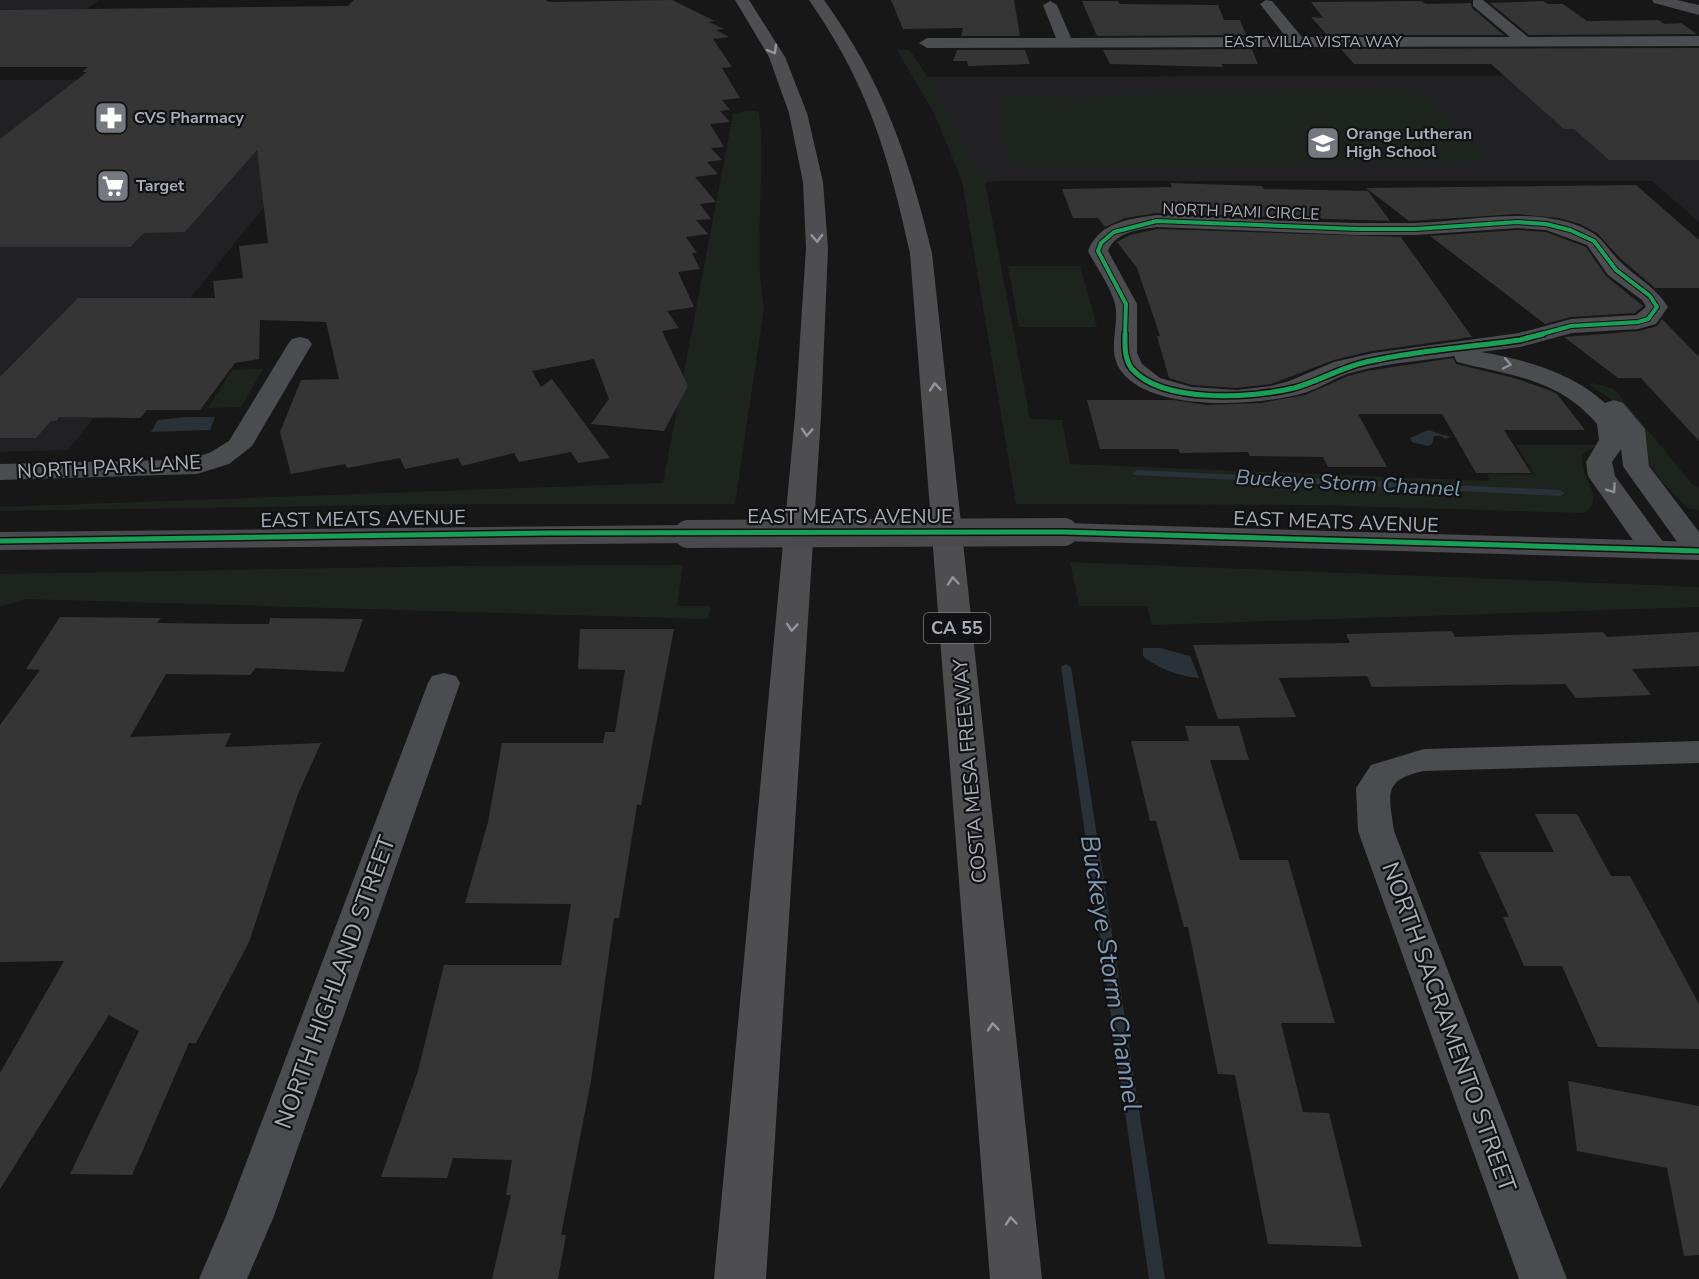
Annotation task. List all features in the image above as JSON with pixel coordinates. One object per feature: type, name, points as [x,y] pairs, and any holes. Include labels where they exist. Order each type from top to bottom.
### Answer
[{"type":"highway","points":[[740,1279],[808,416],[817,248],[813,182],[798,113],[777,57],[742,0]]},
{"type":"highway","name":"COSTA MESA FREEWAY","points":[[816,0],[849,47],[883,111],[906,183],[921,253],[1017,1279]]},
{"type":"street","points":[[1659,0],[1699,10]]},
{"type":"street","points":[[1478,3],[1526,43]]},
{"type":"street","points":[[1050,4],[1065,42]]},
{"type":"street","points":[[1267,4],[1298,42]]},
{"type":"street","name":"EAST VILLA VISTA WAY","points":[[927,43],[1699,41]]},
{"type":"street","name":"NORTH PAMI CIRCLE","points":[[1156,221],[1369,229],[1538,223],[1570,230],[1594,241],[1616,270],[1650,296],[1658,308],[1648,319],[1638,322],[1571,326],[1520,340],[1429,352],[1359,363],[1297,387],[1264,394],[1224,397],[1191,394],[1162,387],[1135,374],[1126,360],[1126,304],[1115,280],[1099,256],[1099,246],[1105,238],[1120,229],[1156,221]]},
{"type":"street","points":[[1543,333],[1540,353],[1549,365],[1611,405],[1632,429],[1636,466],[1699,551]]},
{"type":"street","name":"NORTH PARK LANE","points":[[0,472],[167,468],[197,466],[220,458],[239,446],[300,344]]},
{"type":"street","name":"NORTH PAMI CIRCLE","points":[[1429,352],[1528,369],[1566,386],[1588,400],[1610,423],[1613,430],[1614,438],[1599,462],[1602,476],[1654,550]]},
{"type":"street","name":"EAST MEATS AVENUE","points":[[0,541],[1064,532],[1352,538],[1699,551]]},
{"type":"street","name":"NORTH HIGHLAND STREET","points":[[223,1279],[250,1216],[444,683]]},
{"type":"street","name":"NORTH SACRAMENTO STREET","points":[[1543,1279],[1376,831],[1372,804],[1373,786],[1380,774],[1397,765],[1454,758],[1699,752]]},
{"type":"shaded area","points":[[0,0],[99,0],[0,68]]},
{"type":"shaded area","points":[[897,50],[910,50],[928,78],[970,165],[1002,181],[985,182],[1030,419],[1062,420],[1070,464],[1490,481],[1487,474],[1535,475],[1516,445],[1598,445],[1582,454],[1584,472],[1593,493],[1590,506],[1584,513],[1313,505],[1016,504],[962,181],[935,115]]},
{"type":"shaded area","name":"Orange Lutheran High School","points":[[1699,75],[1699,222],[1652,181],[962,181],[935,115],[915,77]]},
{"type":"shaded area","points":[[367,79],[68,450],[0,452],[0,80]]},
{"type":"shaded area","points":[[1427,93],[1492,162],[1140,163],[1141,166],[1029,166],[1010,161],[1000,115],[1009,97],[1017,95],[1090,99],[1089,94]]},
{"type":"shaded area","points":[[749,110],[759,112],[761,137],[759,259],[764,308],[735,504],[451,504],[0,511],[0,507],[663,483],[733,114]]},
{"type":"shaded area","points":[[1008,266],[1080,266],[1097,327],[1019,327]]},
{"type":"shaded area","points":[[263,369],[241,407],[208,408],[232,370]]},
{"type":"shaded area","points":[[1593,383],[1614,389],[1692,484],[1699,488],[1699,510],[1689,509],[1658,477],[1650,464],[1646,441],[1624,408],[1590,385]]},
{"type":"shaded area","points":[[215,417],[210,430],[151,432],[158,420]]},
{"type":"shaded area","points":[[1428,430],[1451,437],[1445,439],[1441,436],[1434,436],[1432,444],[1427,446],[1412,442],[1410,438]]},
{"type":"shaded area","points":[[1070,562],[1699,587],[1699,607],[1152,625],[1147,606],[1079,606]]},
{"type":"shaded area","points":[[683,565],[677,606],[711,606],[708,619],[26,599],[0,607],[0,574],[458,566]]},
{"type":"shaded area","points":[[1143,648],[1161,648],[1190,656],[1199,678],[1177,674],[1162,668],[1143,656]]},
{"type":"building","points":[[354,0],[546,0],[549,2],[672,0],[715,21],[709,22],[724,29],[716,30],[729,37],[713,39],[732,67],[722,68],[740,98],[722,100],[730,110],[720,111],[730,122],[710,124],[724,147],[711,148],[722,160],[707,162],[718,174],[695,177],[716,202],[700,204],[711,219],[696,220],[708,234],[686,237],[697,253],[692,253],[700,269],[678,272],[694,307],[667,311],[679,328],[662,331],[688,386],[664,431],[591,424],[609,399],[594,359],[532,371],[541,387],[552,379],[610,458],[578,463],[571,452],[519,462],[514,453],[462,466],[458,458],[405,469],[400,458],[347,468],[345,464],[291,474],[280,432],[301,380],[339,379],[326,322],[260,320],[259,359],[235,363],[200,410],[147,410],[140,418],[59,417],[56,421],[51,421],[36,438],[0,438],[0,377],[78,298],[215,298],[213,281],[243,278],[239,246],[268,243],[257,150],[185,232],[144,233],[130,247],[0,247],[0,139],[87,72],[82,72],[88,67],[0,67],[0,10],[348,6]]},
{"type":"building","points":[[891,0],[1014,0],[1020,36],[961,36],[963,28],[903,29]]},
{"type":"building","points":[[1082,1],[1118,1],[1120,4],[1218,5],[1224,20],[1240,20],[1246,35],[1097,36]]},
{"type":"building","points":[[1421,1],[1426,4],[1471,3],[1472,8],[1504,35],[1327,35],[1311,17],[1323,18],[1311,2]]},
{"type":"building","points":[[1543,1],[1548,4],[1563,4],[1587,21],[1658,20],[1665,24],[1681,23],[1697,34],[1529,35],[1490,3]]},
{"type":"building","points":[[1699,48],[1699,160],[1609,160],[1574,129],[1564,129],[1491,64],[1354,64],[1341,49]]},
{"type":"building","points":[[1252,49],[1258,64],[1221,64],[1223,67],[1110,64],[1103,50]]},
{"type":"building","points":[[957,50],[1025,50],[1030,64],[968,66],[967,61],[953,61]]},
{"type":"building","points":[[1170,183],[1262,186],[1264,189],[1368,191],[1390,221],[1157,213],[1125,218],[1105,227],[1098,218],[1073,218],[1062,189],[1172,187]]},
{"type":"building","points":[[1636,185],[1699,240],[1699,288],[1655,288],[1621,259],[1597,233],[1580,224],[1559,218],[1517,214],[1409,221],[1366,188]]},
{"type":"building","points":[[1157,229],[1401,237],[1472,337],[1372,351],[1334,360],[1271,384],[1237,388],[1192,385],[1169,378],[1157,336],[1160,336],[1137,268],[1117,242],[1130,235]]},
{"type":"building","points":[[1517,230],[1546,232],[1586,247],[1606,276],[1643,306],[1635,313],[1571,317],[1545,324],[1430,236]]},
{"type":"building","points":[[1662,319],[1699,357],[1699,441],[1641,378],[1618,378],[1564,337],[1639,331],[1657,326]]},
{"type":"building","points":[[1453,358],[1456,364],[1514,378],[1557,394],[1585,430],[1504,430],[1531,473],[1476,473],[1442,414],[1358,414],[1387,467],[1328,467],[1323,457],[1250,456],[1248,452],[1180,453],[1178,449],[1100,449],[1087,400],[1173,400],[1207,405],[1261,403],[1305,395],[1348,376],[1367,371]]},
{"type":"building","points":[[60,617],[161,618],[157,623],[236,624],[269,624],[270,618],[363,619],[344,672],[256,668],[250,675],[166,674],[130,737],[231,733],[225,747],[321,743],[298,794],[249,942],[196,1043],[189,1043],[132,1175],[70,1174],[139,1031],[109,1015],[0,1189],[0,1073],[64,961],[0,962],[0,725],[40,670],[26,669]]},
{"type":"building","points":[[580,629],[674,629],[641,805],[637,805],[619,918],[614,918],[591,1081],[561,1235],[566,1235],[558,1279],[492,1279],[511,1195],[506,1195],[512,1160],[453,1158],[447,1178],[381,1177],[418,1071],[444,965],[561,965],[571,904],[465,903],[488,822],[502,743],[603,743],[605,732],[615,732],[625,670],[578,669]]},
{"type":"building","points":[[1452,631],[1455,637],[1603,632],[1607,637],[1699,632],[1699,666],[1632,669],[1651,695],[1576,698],[1565,684],[1372,687],[1367,676],[1279,678],[1296,717],[1218,719],[1193,645],[1350,643],[1346,634]]},
{"type":"building","points":[[1185,726],[1239,726],[1249,760],[1210,760],[1240,860],[1288,860],[1335,1023],[1281,1023],[1303,1112],[1329,1113],[1362,1247],[1268,1244],[1235,1075],[1218,1074],[1188,927],[1184,927],[1156,821],[1150,821],[1131,741],[1189,741]]},
{"type":"building","points":[[1535,814],[1577,814],[1611,876],[1630,876],[1699,1004],[1699,1049],[1598,1047],[1562,966],[1524,966],[1503,917],[1509,917],[1479,852],[1554,852]]},
{"type":"building","points":[[1568,1081],[1699,1106],[1699,1255],[1684,1256],[1667,1168],[1577,1151]]},
{"type":"waterway","name":"Buckeye Storm Channel","points":[[1137,473],[1560,493]]},
{"type":"waterway","name":"Buckeye Storm Channel","points":[[1066,667],[1157,1279]]},
{"type":"cycle path","points":[[1157,221],[1358,229],[1415,229],[1517,222],[1546,224],[1570,230],[1594,241],[1616,270],[1650,296],[1657,307],[1648,319],[1638,322],[1571,326],[1520,340],[1373,360],[1343,367],[1297,387],[1271,393],[1237,397],[1191,394],[1151,383],[1131,368],[1125,353],[1126,304],[1098,251],[1101,243],[1114,232],[1131,225],[1157,221]]},
{"type":"cycle path","points":[[0,541],[549,533],[1064,532],[1699,551]]},
{"type":"place","name":"CVS Pharmacy","points":[[111,118]]},
{"type":"place","name":"Orange Lutheran High School","points":[[1323,143]]},
{"type":"place","name":"Target","points":[[113,186]]}]
